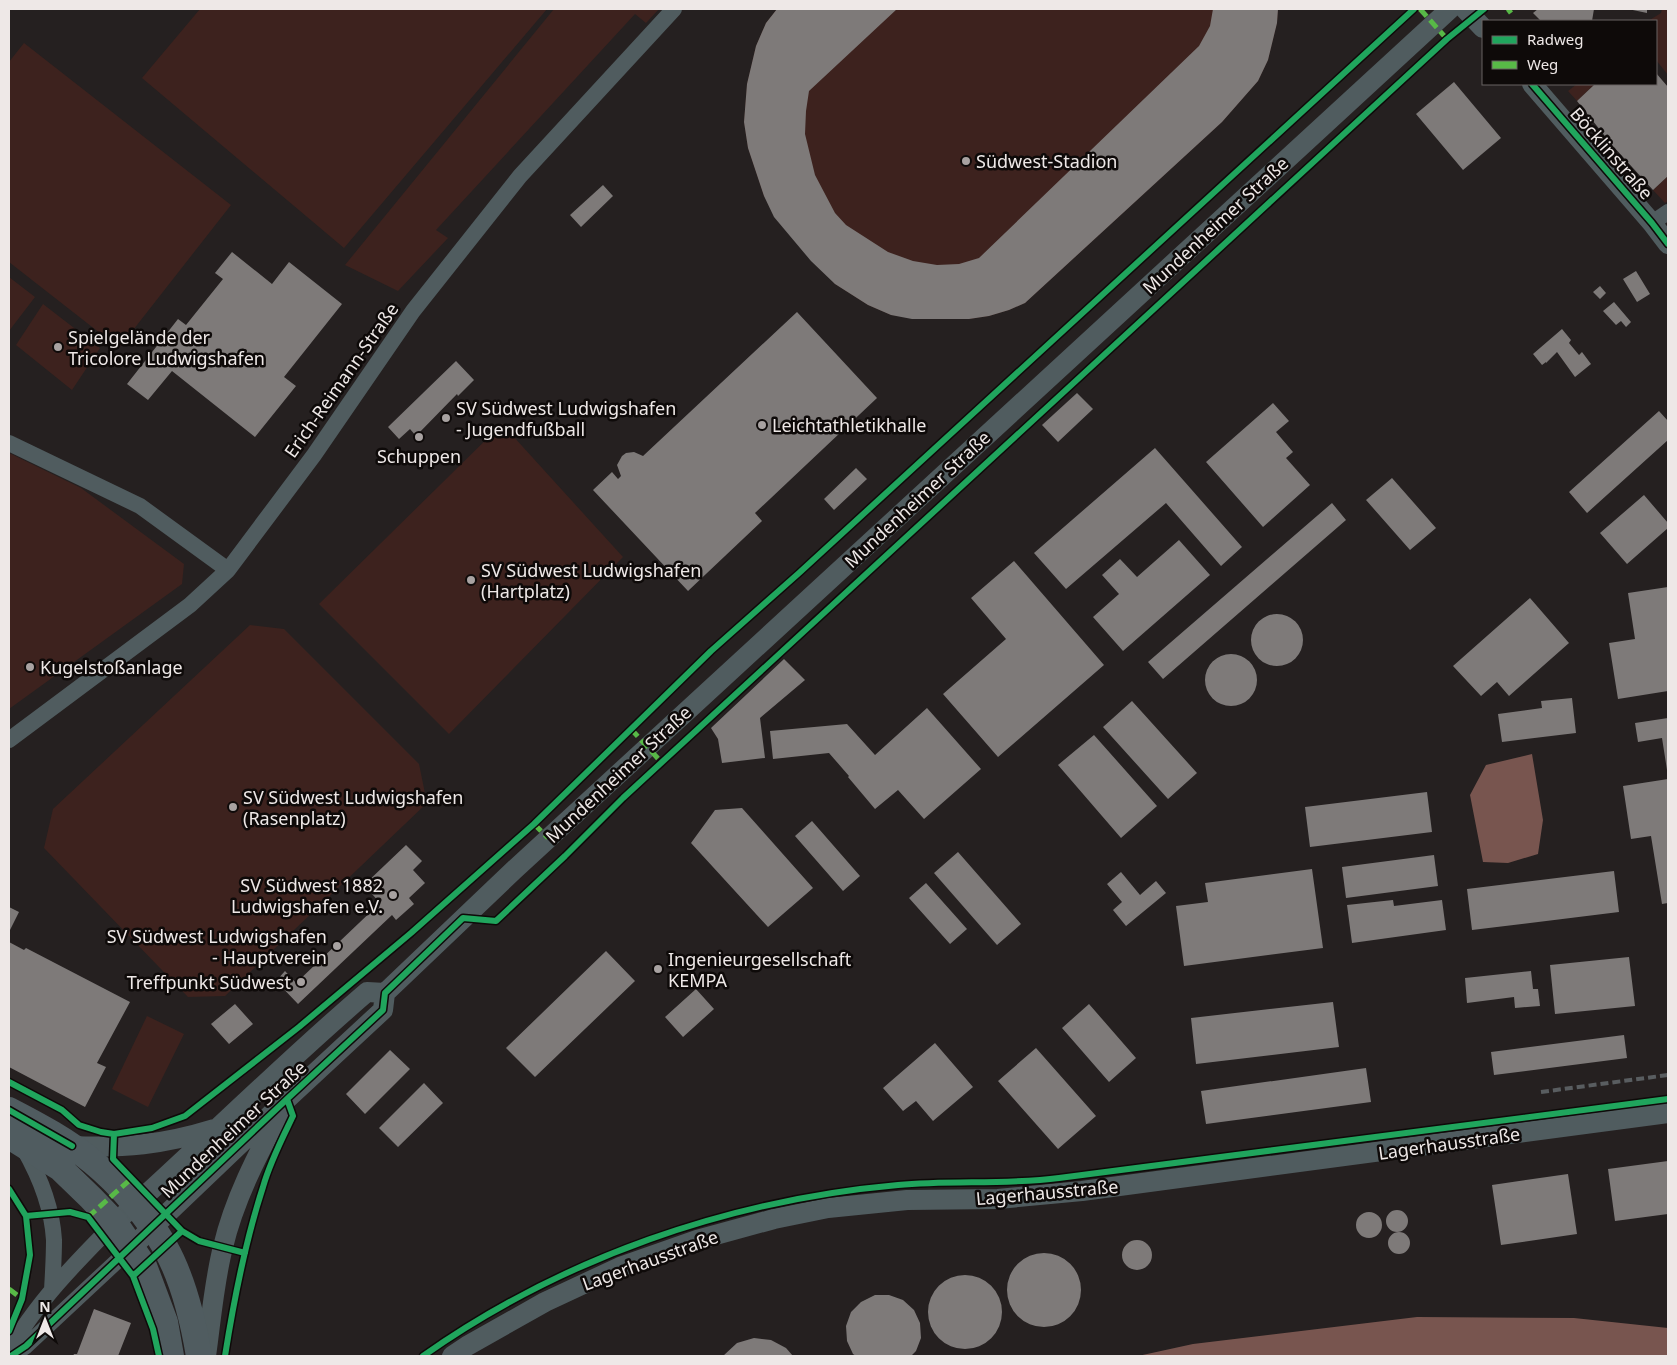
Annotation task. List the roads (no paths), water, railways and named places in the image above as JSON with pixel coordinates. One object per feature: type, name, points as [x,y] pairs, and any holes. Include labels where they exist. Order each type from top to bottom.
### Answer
[{"type":"main road","points":[[9,1110],[72,1146],[94,1163],[135,1205],[165,1247],[188,1305],[199,1356]]},
{"type":"main road","points":[[15,1140],[60,1168],[115,1223],[144,1266],[165,1322],[171,1356]]},
{"type":"street","name":"Erich-Reimann-Straße","points":[[9,740],[190,605],[228,570],[314,455],[419,303],[520,176],[674,9]]},
{"type":"street","name":"Mundenheimer Straße","points":[[11,1356],[26,1346],[287,1098],[383,1010],[385,992],[520,864],[1450,9]]},
{"type":"street","points":[[1466,9],[1482,27]]},
{"type":"street","name":"Böcklinstraße","points":[[1533,85],[1660,217],[1668,244]]},
{"type":"street","points":[[9,443],[140,506],[228,570]]},
{"type":"street","name":"Mundenheimer Straße","points":[[9,1352],[15,1340],[52,1290],[115,1223],[318,1034],[367,992],[385,992]]},
{"type":"street","points":[[206,1356],[223,1247],[233,1212],[263,1144],[287,1098]]},
{"type":"street","name":"Lagerhausstraße","points":[[452,1356],[545,1302],[620,1267],[697,1240],[774,1219],[828,1208],[907,1200],[998,1199],[1082,1191],[1668,1113]]},
{"type":"street","points":[[72,1146],[114,1148],[151,1144],[187,1138],[220,1127]]},
{"type":"street","points":[[15,1140],[35,1169],[50,1214],[54,1238],[52,1290]]},
{"type":"railway","points":[[1541,1092],[1668,1075]]},
{"type":"place","name":"Südwest-Stadion","points":[[966,161]]},
{"type":"place","name":"Spielgelände der Tricolore Ludwigshafen","points":[[58,347]]},
{"type":"place","name":"SV Südwest Ludwigshafen - Jugendfußball","points":[[446,418]]},
{"type":"place","name":"Leichtathletikhalle","points":[[762,425]]},
{"type":"place","name":"Schuppen","points":[[419,437]]},
{"type":"place","name":"SV Südwest Ludwigshafen (Hartplatz)","points":[[471,580]]},
{"type":"place","name":"Kugelstoßanlage","points":[[30,667]]},
{"type":"place","name":"SV Südwest Ludwigshafen (Rasenplatz)","points":[[233,807]]},
{"type":"place","name":"SV Südwest 1882 Ludwigshafen e.V.","points":[[393,895]]},
{"type":"place","name":"SV Südwest Ludwigshafen - Hauptverein","points":[[337,946]]},
{"type":"place","name":"Ingenieurgesellschaft KEMPA","points":[[658,969]]},
{"type":"place","name":"Treffpunkt Südwest","points":[[301,982]]}]
